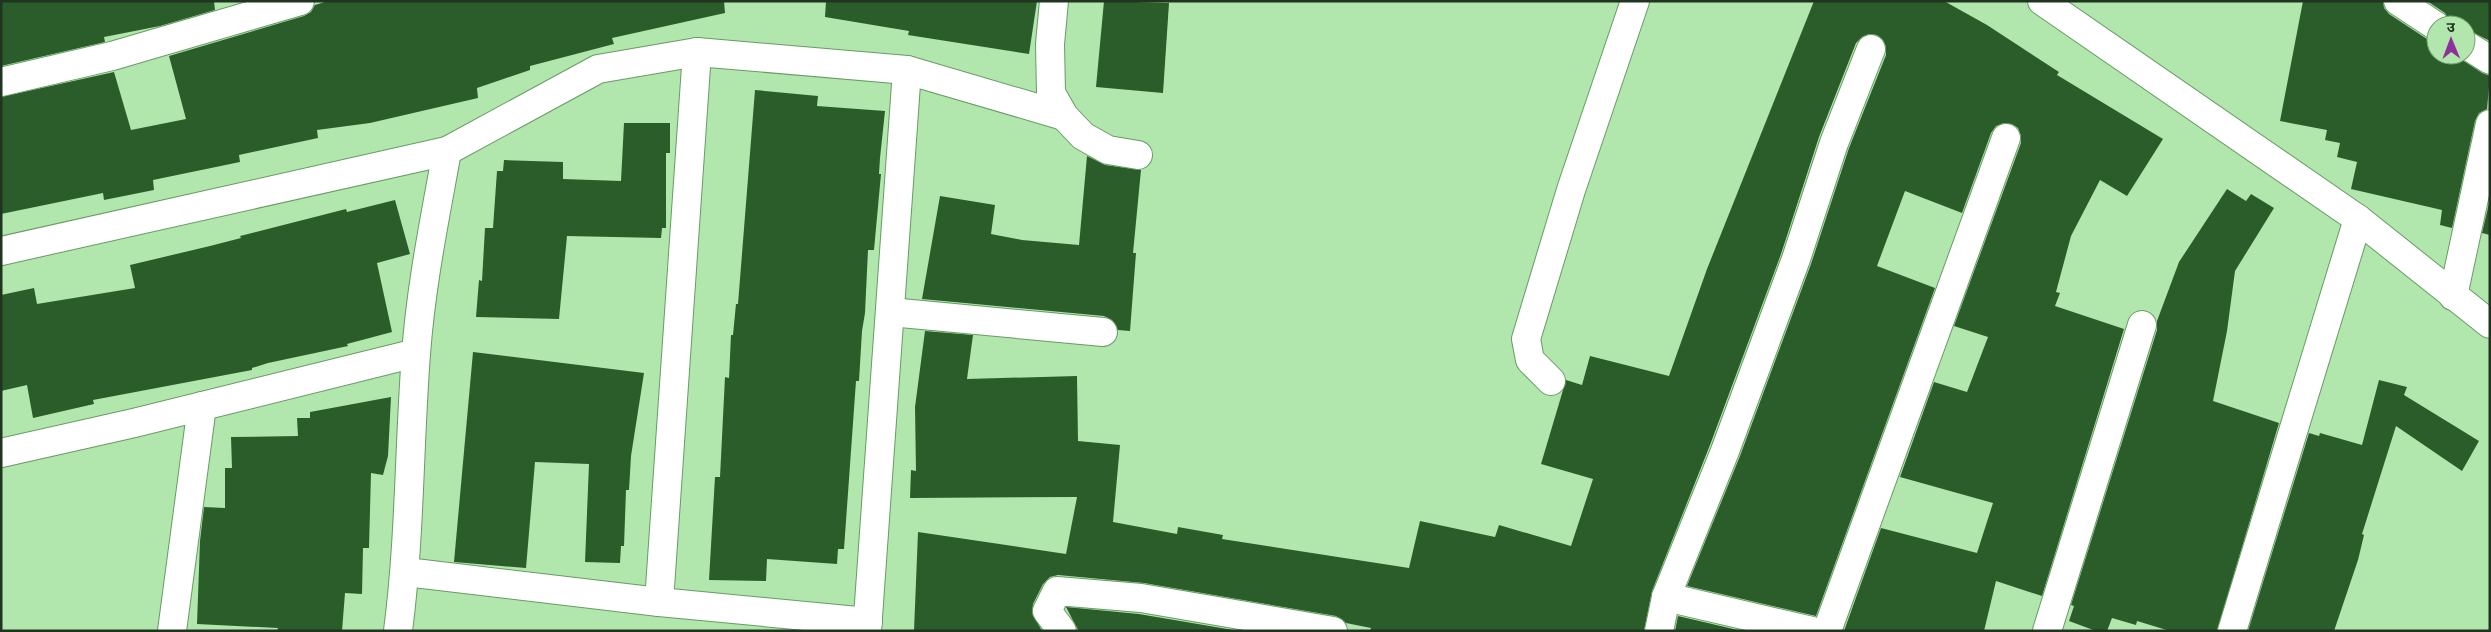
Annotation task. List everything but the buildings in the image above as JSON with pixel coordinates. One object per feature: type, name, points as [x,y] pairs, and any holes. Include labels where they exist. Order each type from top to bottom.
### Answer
[{"type":"street","points":[[1,82],[112,56],[300,1]]},
{"type":"street","points":[[1054,1],[1050,44],[1051,93],[1064,116],[1083,136],[1108,150],[1138,155]]},
{"type":"street","points":[[1551,381],[1530,360],[1526,339],[1571,190],[1634,1]]},
{"type":"street","points":[[2042,1],[2358,219],[2490,324]]},
{"type":"street","points":[[2398,1],[2426,19]]},
{"type":"street","points":[[1659,631],[1666,597],[1725,452],[1796,259],[1834,144],[1871,49]]},
{"type":"street","points":[[2476,51],[2490,60]]},
{"type":"street","points":[[1,251],[447,151],[598,69],[697,52],[907,70],[1064,116]]},
{"type":"street","points":[[659,602],[697,52]]},
{"type":"street","points":[[406,572],[868,626],[907,70]]},
{"type":"street","points":[[2453,296],[2490,124]]},
{"type":"street","points":[[1827,631],[2006,138]]},
{"type":"street","points":[[398,631],[406,572],[416,354],[423,288],[447,151]]},
{"type":"street","points":[[2232,631],[2358,219]]},
{"type":"street","points":[[890,312],[1103,332]]},
{"type":"street","points":[[2047,631],[2142,325]]},
{"type":"street","points":[[1,453],[416,354]]},
{"type":"street","points":[[172,631],[202,406]]},
{"type":"street","points":[[1062,631],[1047,611],[1057,591],[1141,598],[1294,627],[1333,631]]},
{"type":"street","points":[[1666,597],[1812,631]]}]
